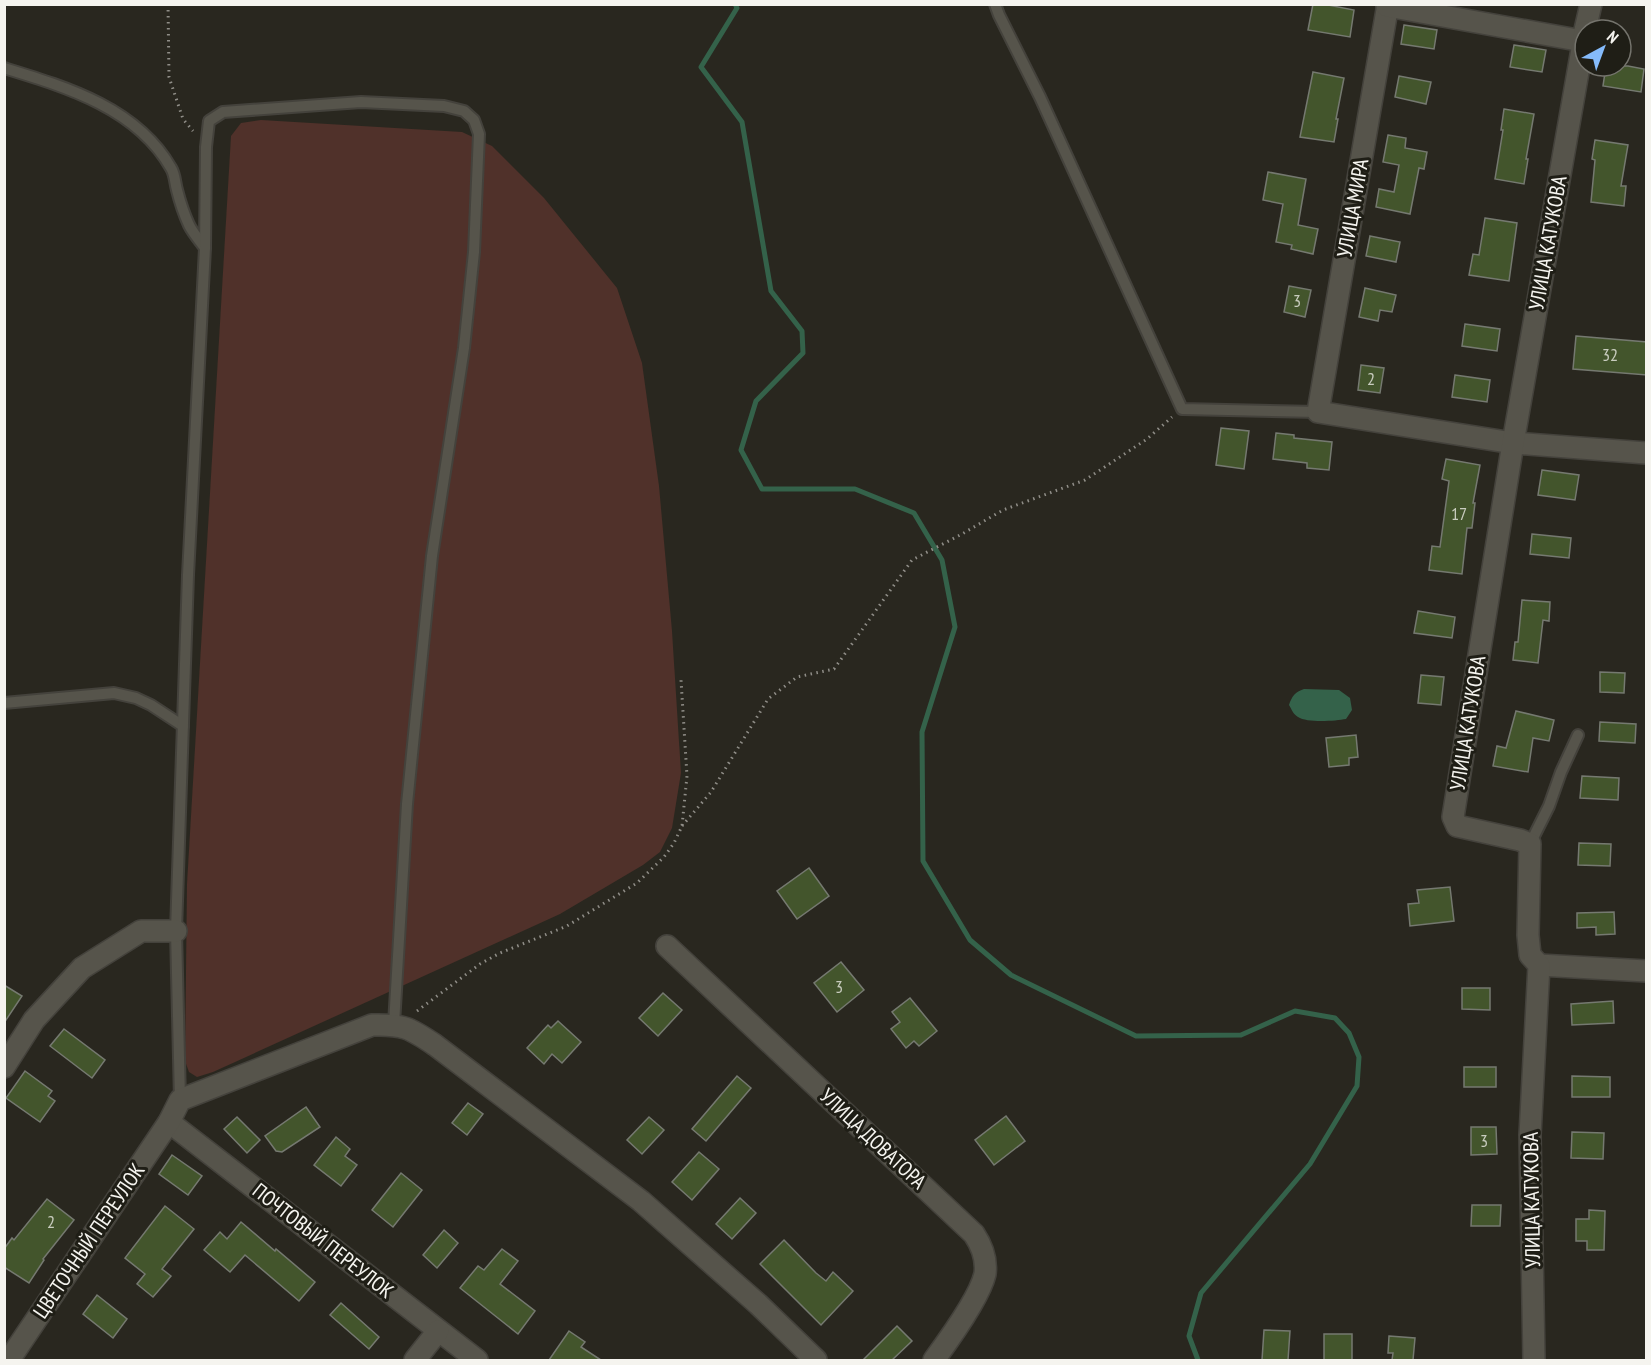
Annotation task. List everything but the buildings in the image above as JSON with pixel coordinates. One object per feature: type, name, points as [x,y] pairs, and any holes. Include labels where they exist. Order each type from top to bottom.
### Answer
[{"type":"street","points":[[1388,5],[1573,32]]},
{"type":"street","name":"УЛИЦА МИРА","points":[[1318,412],[1388,5]]},
{"type":"street","name":"УЛИЦА КАТУКОВА","points":[[1534,1360],[1530,1135],[1539,965],[1530,955],[1528,935],[1530,844],[1457,826],[1453,817],[1513,443],[1577,78]]},
{"type":"street","points":[[1318,412],[1513,443],[1647,453]]},
{"type":"street","points":[[4,1066],[34,1020],[82,968],[141,931],[176,931]]},
{"type":"street","name":"УЛИЦА ДОВАТОРА","points":[[667,946],[974,1234],[982,1246],[985,1274],[977,1295],[934,1360]]},
{"type":"street","points":[[1539,965],[1647,971]]},
{"type":"street","points":[[180,1100],[372,1025],[394,1024],[415,1031],[640,1202],[758,1304],[816,1360]]},
{"type":"street","name":"ЦВЕТОЧНЫЙ ПЕРЕУЛОК","points":[[9,1360],[170,1122],[180,1100]]},
{"type":"street","name":"ПОЧТОВЫЙ ПЕРЕУЛОК","points":[[170,1122],[477,1360]]},
{"type":"street","points":[[415,1360],[438,1331]]},
{"type":"lane","points":[[995,4],[1040,97],[1182,410],[1318,412]]},
{"type":"lane","points":[[4,68],[46,81],[97,102],[133,124],[156,146],[172,170],[190,227],[205,248]]},
{"type":"lane","points":[[180,1100],[176,931],[188,575],[205,248],[206,147],[208,121],[224,112],[361,102],[444,106],[464,111],[474,120],[479,134],[474,252],[464,348],[432,556],[406,804],[394,1024]]},
{"type":"lane","points":[[4,703],[114,693],[136,698],[151,705],[183,726]]},
{"type":"lane","points":[[1530,844],[1549,806],[1578,735]]},
{"type":"path","points":[[168,4],[169,77],[183,119],[206,147]]},
{"type":"path","points":[[394,1024],[414,1014],[490,958],[567,926],[637,883],[664,858],[682,826],[711,792],[768,699],[797,677],[834,669],[912,560],[1003,510],[1085,480],[1147,439],[1182,410]]},
{"type":"path","points":[[681,680],[687,776],[682,826]]},
{"type":"shaded area","points":[[261,120],[462,132],[492,146],[544,198],[617,288],[642,363],[659,486],[672,631],[681,773],[672,828],[660,852],[643,865],[560,914],[213,1072],[197,1077],[189,1072],[185,1061],[187,884],[231,136],[241,123]]},
{"type":"shaded area","points":[[1304,689],[1339,690],[1350,698],[1352,710],[1346,719],[1321,721],[1302,719],[1295,715],[1289,705],[1294,695]]},
{"type":"waterway","points":[[735,4],[737,8],[701,67],[742,122],[771,291],[802,331],[803,353],[756,401],[741,450],[762,489],[855,489],[914,513],[942,560],[955,627],[922,732],[923,861],[970,940],[1011,975],[1136,1036],[1241,1035],[1295,1011],[1335,1018],[1349,1033],[1359,1057],[1357,1086],[1310,1164],[1201,1293],[1189,1336],[1198,1360]]}]
